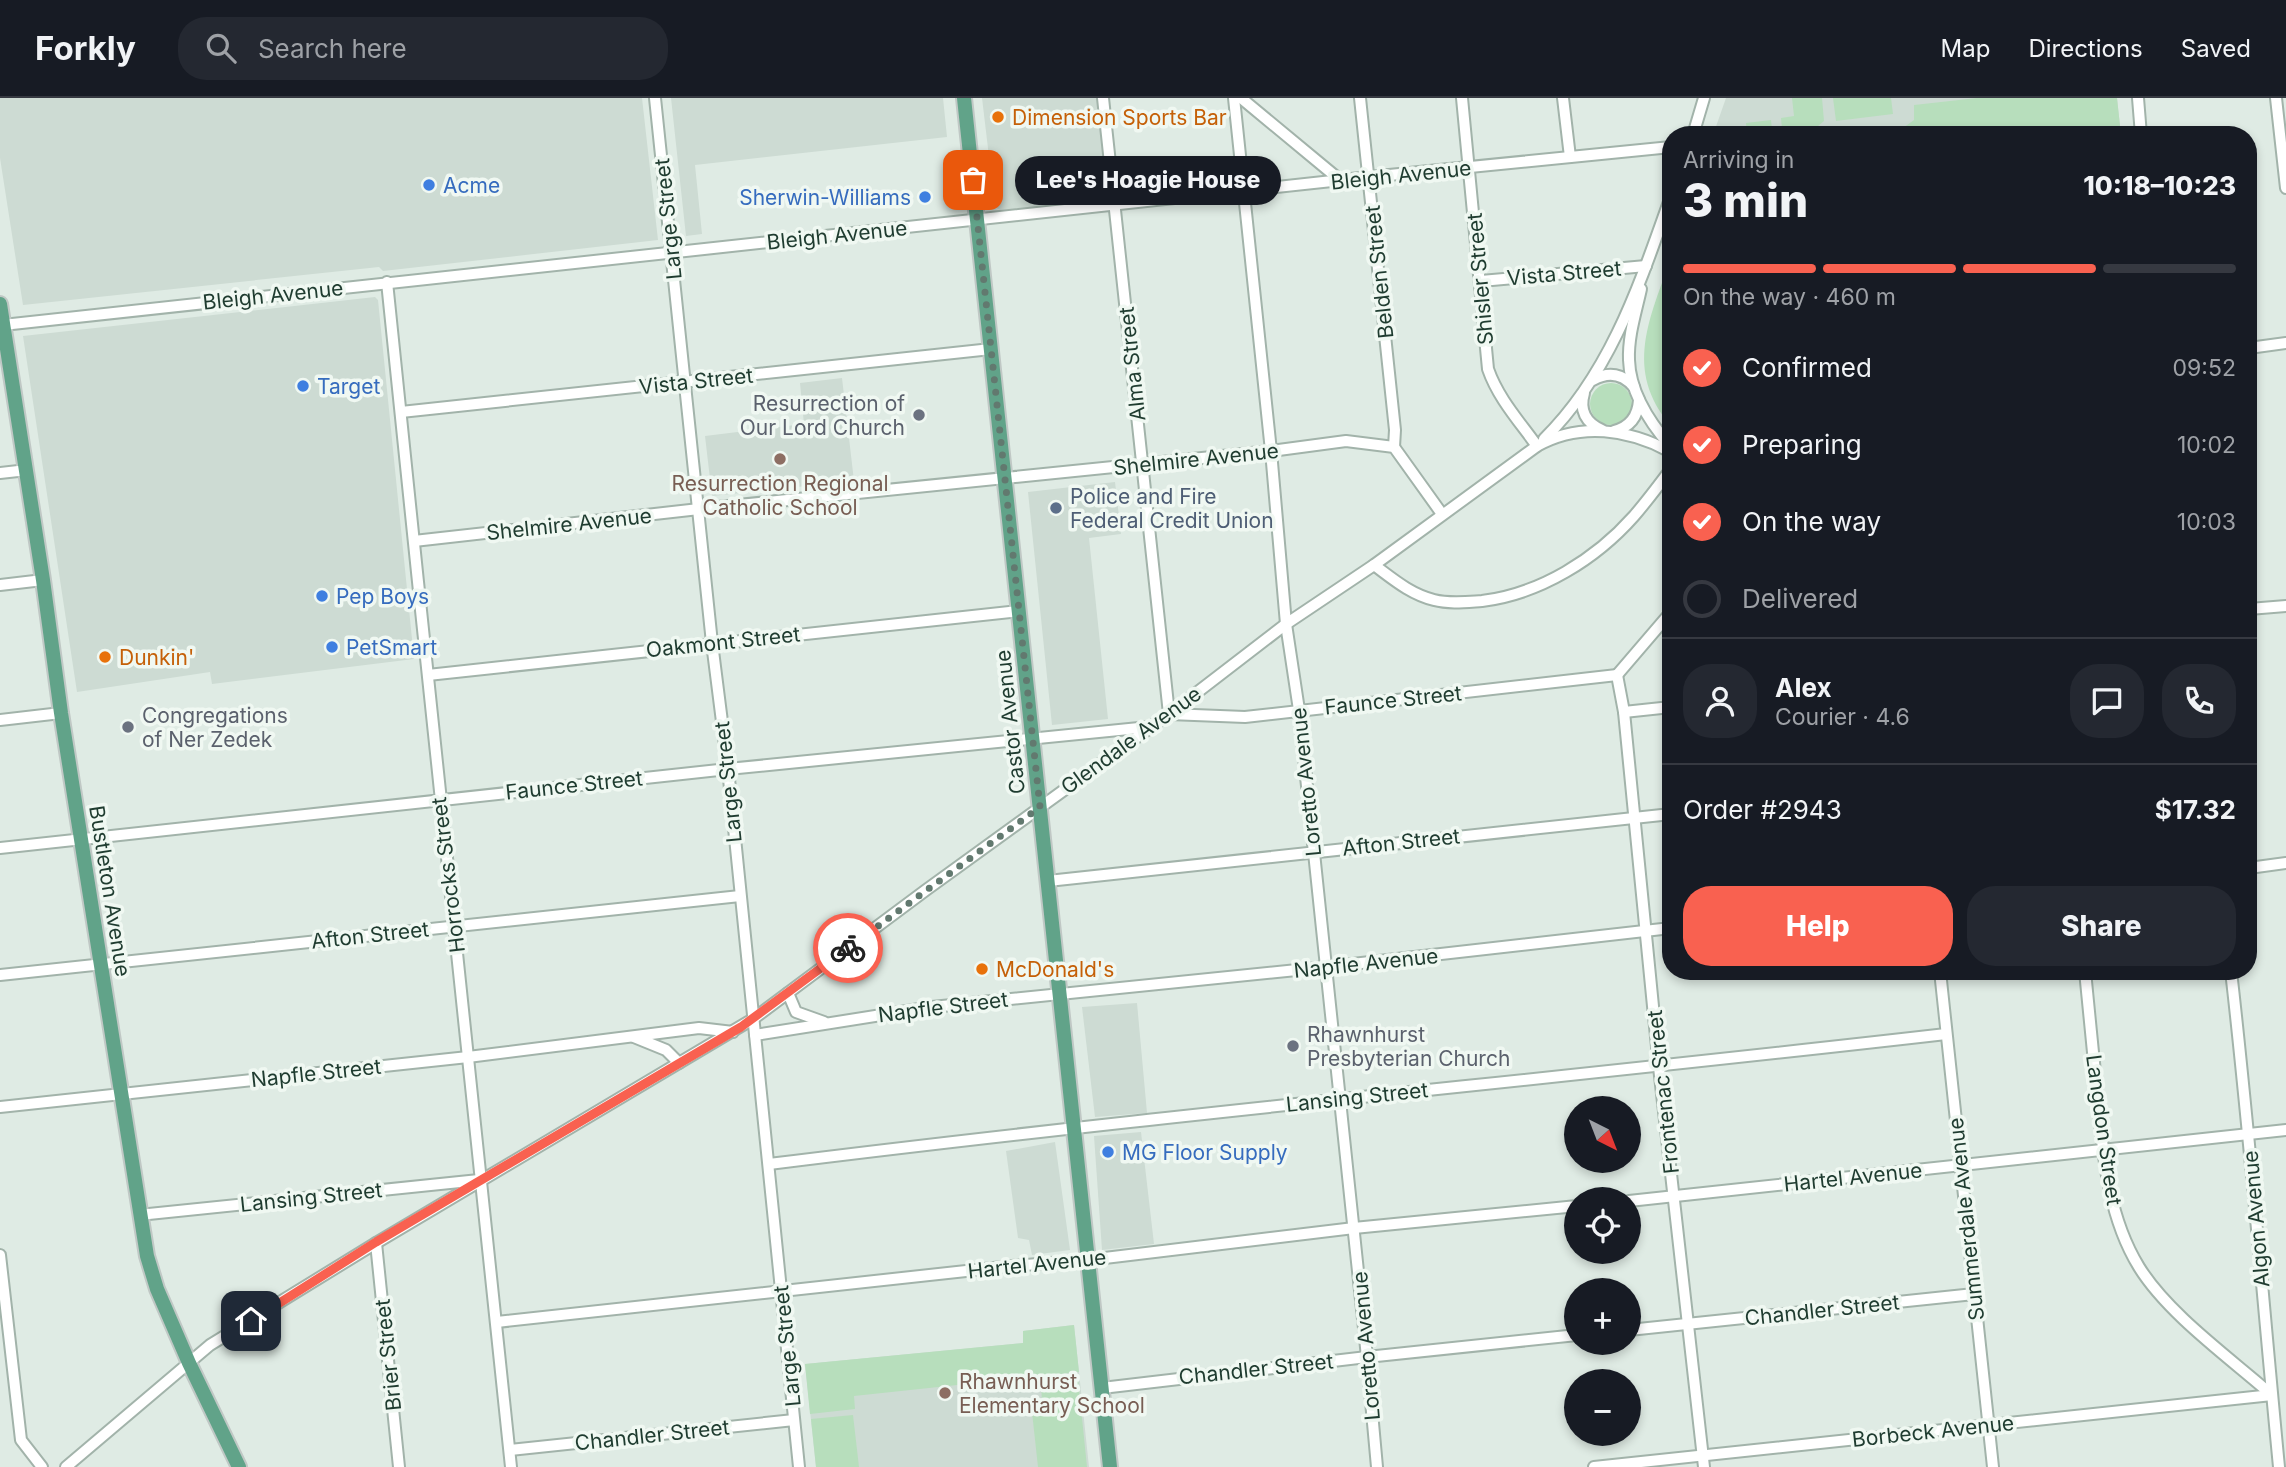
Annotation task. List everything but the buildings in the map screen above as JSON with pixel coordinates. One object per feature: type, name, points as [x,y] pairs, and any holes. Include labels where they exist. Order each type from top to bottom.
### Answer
[{"type":"main road","name":"Castor Avenue","points":[[964,98],[1111,1467]]},
{"type":"main road","name":"Bustleton Avenue","points":[[0,304],[4,361],[27,470],[61,713],[139,1215],[151,1274],[189,1363],[239,1467]]},
{"type":"street","name":"Large Street","points":[[655,98],[712,643],[728,769],[799,1467]]},
{"type":"street","name":"Alma Street","points":[[1103,98],[1169,715]]},
{"type":"street","name":"Loretto Avenue","points":[[1234,98],[1286,624],[1299,710],[1377,1467]]},
{"type":"street","points":[[1241,98],[1340,180]]},
{"type":"street","name":"Belden Street","points":[[1360,98],[1395,430],[1394,447]]},
{"type":"street","name":"Shisler Street","points":[[1462,98],[1488,369],[1493,383],[1536,446]]},
{"type":"street","points":[[1563,98],[1570,158]]},
{"type":"street","points":[[1696,126],[1704,98]]},
{"type":"street","points":[[2138,98],[2140,126]]},
{"type":"street","points":[[2276,98],[2286,188]]},
{"type":"street","name":"Bleigh Avenue","points":[[3,324],[1340,180],[1662,148]]},
{"type":"street","name":"Glendale Avenue","points":[[189,1363],[210,1345],[376,1242],[753,1019],[1149,727],[1169,715],[1286,624],[1374,565],[1536,446],[1556,426],[1588,385],[1613,343],[1662,221]]},
{"type":"street","name":"Vista Street","points":[[1481,281],[1646,266]]},
{"type":"street","name":"Glendale Avenue","points":[[1536,446],[1566,433],[1609,431],[1627,426],[1635,417],[1639,404],[1629,360],[1646,266]]},
{"type":"street","name":"Horrocks Street","points":[[387,282],[439,800],[455,926],[512,1467]]},
{"type":"street","points":[[2257,347],[2286,343]]},
{"type":"street","name":"Vista Street","points":[[401,412],[991,349]]},
{"type":"street","points":[[1662,437],[1651,422],[1635,389],[1624,377],[1603,375],[1588,385],[1582,402],[1584,415],[1595,427],[1650,440],[1662,446]]},
{"type":"street","name":"Shelmire Avenue","points":[[414,541],[1346,441],[1394,447]]},
{"type":"street","points":[[1394,447],[1442,514]]},
{"type":"street","points":[[0,473],[27,470]]},
{"type":"street","points":[[1374,565],[1409,591],[1436,601],[1462,603],[1500,599],[1535,586],[1584,560],[1609,541],[1634,516],[1662,480]]},
{"type":"street","points":[[0,585],[43,580]]},
{"type":"street","points":[[2257,608],[2286,606]]},
{"type":"street","name":"Oakmont Street","points":[[428,675],[1019,611]]},
{"type":"street","points":[[1617,675],[1662,622]]},
{"type":"street","name":"Faunce Street","points":[[1169,715],[1245,717],[1617,675]]},
{"type":"street","name":"Frontenac Street","points":[[1617,675],[1624,712],[1659,1067],[1703,1461]]},
{"type":"street","points":[[1624,712],[1662,708]]},
{"type":"street","points":[[0,720],[61,713]]},
{"type":"street","name":"Faunce Street","points":[[0,848],[728,769],[1149,727]]},
{"type":"street","name":"Afton Street","points":[[1048,881],[1662,815]]},
{"type":"street","points":[[2257,867],[2286,863]]},
{"type":"street","name":"Afton Street","points":[[0,975],[740,896]]},
{"type":"street","name":"Napfle Avenue","points":[[1060,994],[1662,929]]},
{"type":"street","name":"Summerdale Avenue","points":[[1941,980],[1993,1467]]},
{"type":"street","name":"Langdon Street","points":[[2086,980],[2103,1149],[2114,1212],[2125,1243],[2140,1268],[2173,1310],[2272,1395]]},
{"type":"street","name":"Algon Avenue","points":[[2232,980],[2249,1134],[2279,1467]]},
{"type":"street","points":[[788,993],[796,1012],[827,1023]]},
{"type":"street","name":"Napfle Street","points":[[755,1035],[932,1007],[1060,994]]},
{"type":"street","name":"Napfle Street","points":[[0,1107],[468,1057],[699,1028],[733,1032]]},
{"type":"street","name":"Lansing Street","points":[[769,1164],[1946,1034]]},
{"type":"street","points":[[632,1036],[666,1051],[679,1063]]},
{"type":"street","name":"Hartel Avenue","points":[[1641,1200],[2286,1130]]},
{"type":"street","name":"Lansing Street","points":[[139,1215],[482,1179]]},
{"type":"street","name":"Hartel Avenue","points":[[497,1322],[1564,1207]]},
{"type":"street","name":"Brier Street","points":[[376,1242],[399,1467]]},
{"type":"street","points":[[0,1255],[21,1440],[43,1467]]},
{"type":"street","name":"Chandler Street","points":[[1641,1329],[1973,1294]]},
{"type":"street","name":"Chandler Street","points":[[1102,1388],[1564,1336]]},
{"type":"street","points":[[66,1467],[189,1363]]},
{"type":"street","name":"Borbeck Avenue","points":[[1594,1467],[1703,1461],[1988,1424],[2272,1395]]},
{"type":"street","name":"Chandler Street","points":[[510,1450],[794,1420]]},
{"type":"shaded area","points":[[0,98],[642,98],[658,240],[383,271],[379,267],[23,305],[0,158]]},
{"type":"shaded area","points":[[671,98],[943,98],[947,137],[695,165],[702,234],[686,236]]},
{"type":"shaded area","points":[[982,98],[1100,98],[1108,199],[1000,210],[995,207]]},
{"type":"shaded area","points":[[1726,98],[2117,98],[2120,126],[1716,126]]},
{"type":"shaded area","points":[[375,297],[378,300],[414,659],[212,684],[210,672],[77,692],[23,336]]},
{"type":"shaded area","name":"Resurrection Regional Catholic School","points":[[842,378],[854,481],[712,496],[705,436],[804,424],[800,383]]},
{"type":"shaded area","points":[[1115,482],[1121,534],[1089,538],[1108,719],[1052,725],[1028,492]]},
{"type":"shaded area","points":[[1137,1003],[1147,1113],[1095,1117],[1082,1007]]},
{"type":"shaded area","points":[[1141,1132],[1154,1244],[1102,1250],[1094,1136]]},
{"type":"shaded area","points":[[1055,1142],[1070,1250],[1032,1255],[1029,1240],[1018,1238],[1006,1151]]},
{"type":"shaded area","name":"Rhawnhurst Elementary School","points":[[1074,1325],[1089,1467],[816,1467],[805,1364],[1023,1343],[1023,1331]]},
{"type":"green space","points":[[1792,98],[1822,98],[1824,121],[1818,126],[1782,126],[1781,118],[1794,116]]},
{"type":"green space","points":[[1833,98],[1891,98],[1893,114],[1836,121]]},
{"type":"green space","points":[[1977,98],[2117,98],[2120,126],[1906,126],[1914,120],[1914,105]]},
{"type":"green space","points":[[1771,120],[1772,126],[1746,126],[1746,123]]},
{"type":"green space","points":[[1662,283],[1662,413],[1648,385],[1644,364],[1645,343]]},
{"type":"green space","points":[[1611,383],[1626,389],[1632,404],[1626,419],[1611,425],[1596,419],[1590,404],[1596,389]]},
{"type":"green space","points":[[1074,1325],[1079,1372],[854,1396],[855,1409],[810,1414],[805,1364],[1023,1343],[1023,1331]]},
{"type":"green space","points":[[1078,1379],[1087,1467],[1038,1467],[1031,1403],[1042,1402],[1041,1383]]},
{"type":"green space","points":[[853,1415],[859,1467],[816,1467],[811,1419]]},
{"type":"way so far","points":[[848,948],[1040,807],[973,180]]},
{"type":"place","name":"Dimension Sports Bar","points":[[998,117]]},
{"type":"place","name":"Lee's Hoagie House","points":[[973,180]]},
{"type":"place","name":"Acme","points":[[429,185]]},
{"type":"place","name":"Sherwin-Williams","points":[[925,197]]},
{"type":"place","name":"Target","points":[[303,386]]},
{"type":"place","name":"Resurrection of Our Lord Church","points":[[919,415]]},
{"type":"place","name":"Resurrection Regional Catholic School","points":[[780,459]]},
{"type":"place","name":"Police and Fire Federal Credit Union","points":[[1056,508]]},
{"type":"place","name":"Pep Boys","points":[[322,596]]},
{"type":"place","name":"PetSmart","points":[[332,647]]},
{"type":"place","name":"Dunkin'","points":[[105,657]]},
{"type":"place","name":"Congregations of Ner Zedek","points":[[128,727]]},
{"type":"place","name":"McDonald's","points":[[982,969]]},
{"type":"place","name":"Rhawnhurst Presbyterian Church","points":[[1293,1046]]},
{"type":"place","name":"MG Floor Supply","points":[[1108,1152]]},
{"type":"place","name":"Rhawnhurst Elementary School","points":[[945,1393]]},
{"type":"route","points":[[251,1321],[376,1242],[741,1027],[848,948]]}]
